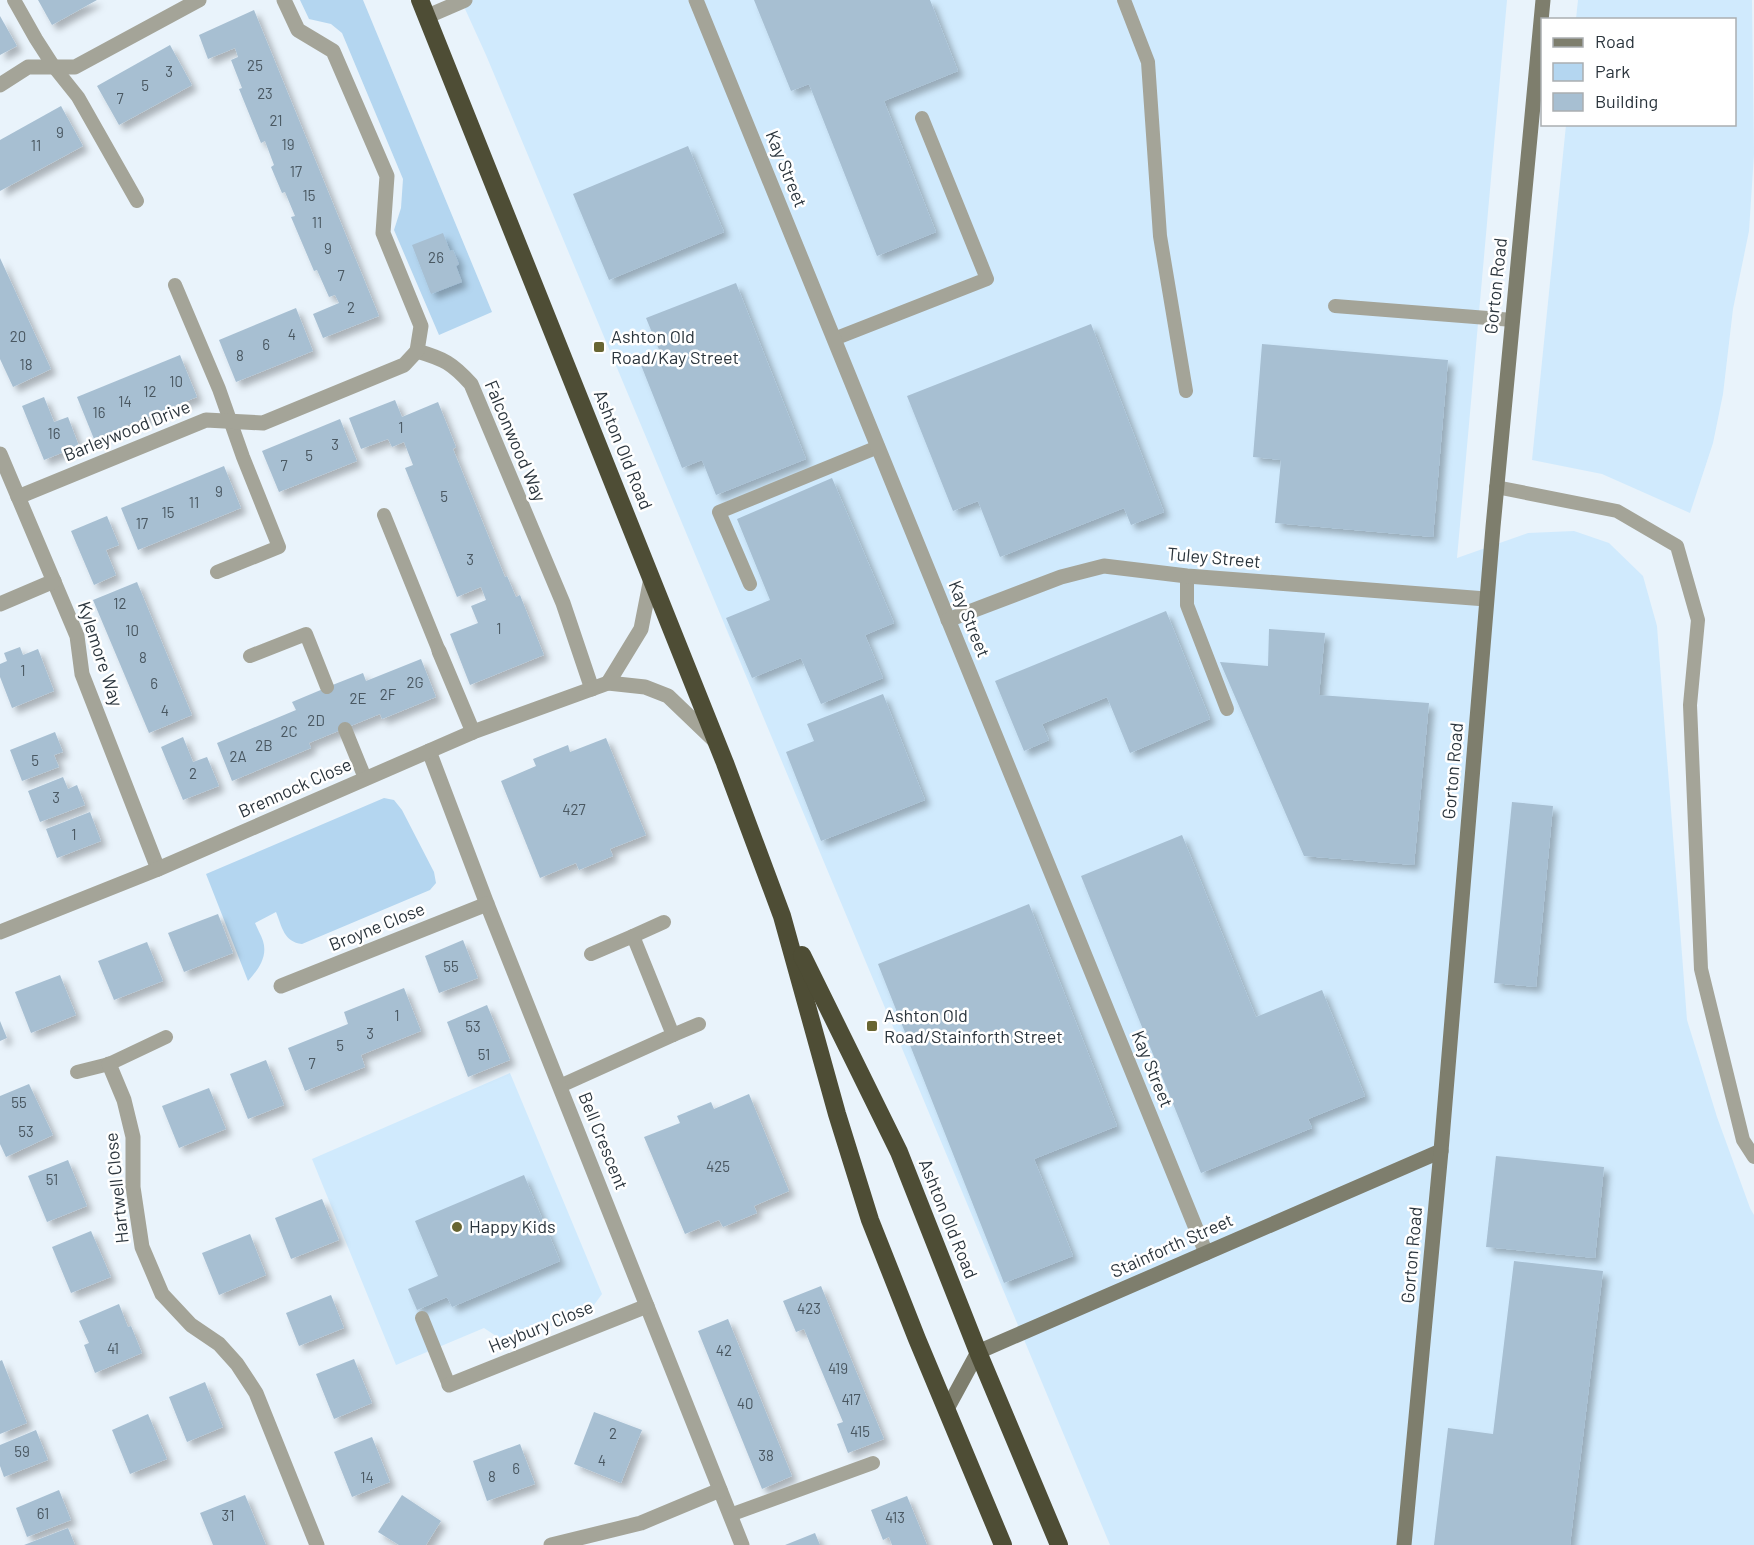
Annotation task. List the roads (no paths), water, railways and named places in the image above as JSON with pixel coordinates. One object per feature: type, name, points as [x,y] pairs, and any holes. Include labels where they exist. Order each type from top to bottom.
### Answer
[{"type":"highway","name":"Ashton Old Road","points":[[424,8],[716,742],[782,916],[870,1220],[1004,1545]]},
{"type":"highway","name":"Ashton Old Road","points":[[782,916],[899,1152],[978,1352],[1059,1545]]},
{"type":"street","points":[[0,86],[28,67],[75,68],[199,0]]},
{"type":"street","points":[[284,0],[298,30],[333,51],[387,176],[383,233],[421,326],[417,351]]},
{"type":"street","points":[[424,8],[465,0]]},
{"type":"street","name":"Kay Street","points":[[696,0],[1206,1253]]},
{"type":"street","name":"Gorton Road","points":[[1542,18],[1544,0]]},
{"type":"street","name":"Gorton Road","points":[[1404,1545],[1441,1151],[1486,599],[1541,31]]},
{"type":"street","name":"Barleywood Drive","points":[[18,497],[206,420],[263,423],[404,365],[417,351]]},
{"type":"street","name":"Falconwood Way","points":[[417,351],[436,357],[455,367],[471,384],[563,603],[592,689]]},
{"type":"street","name":"Kylemore Way","points":[[0,454],[77,636],[82,674],[158,869]]},
{"type":"street","name":"Tuley Street","points":[[948,620],[1061,578],[1104,566],[1187,576],[1486,599]]},
{"type":"street","points":[[608,683],[641,629],[651,578]]},
{"type":"street","points":[[0,604],[54,581]]},
{"type":"street","points":[[439,651],[473,732]]},
{"type":"street","name":"Brennock Close","points":[[0,932],[158,869],[473,732],[608,683],[645,687],[668,696],[716,742]]},
{"type":"street","name":"Bell Crescent","points":[[429,751],[487,904],[742,1545]]},
{"type":"street","name":"Broyne Close","points":[[281,986],[487,904]]},
{"type":"street","name":"Hartwell Close","points":[[109,1064],[123,1100],[133,1137],[133,1187],[142,1248],[162,1294],[191,1325],[219,1344],[237,1364],[256,1393],[317,1545]]},
{"type":"street","name":"Stainforth Street","points":[[978,1352],[1441,1151]]},
{"type":"street","name":"Heybury Close","points":[[449,1385],[647,1306]]},
{"type":"street","points":[[947,1409],[978,1352]]},
{"type":"street","points":[[550,1545],[641,1523],[720,1490]]},
{"type":"lane","points":[[14,0],[54,67],[78,97],[137,201]]},
{"type":"lane","points":[[1124,0],[1148,62],[1160,236],[1186,391]]},
{"type":"lane","points":[[834,339],[987,279],[922,117]]},
{"type":"lane","points":[[175,285],[219,389],[279,547],[218,572]]},
{"type":"lane","points":[[1335,306],[1513,320]]},
{"type":"lane","points":[[750,584],[719,512],[878,447]]},
{"type":"lane","points":[[1497,487],[1617,511],[1677,546],[1698,620],[1690,705],[1701,969],[1743,1140],[1754,1156]]},
{"type":"lane","points":[[384,515],[439,651]]},
{"type":"lane","points":[[1187,576],[1188,605],[1227,709]]},
{"type":"lane","points":[[250,656],[306,634],[327,687]]},
{"type":"lane","points":[[345,729],[365,778]]},
{"type":"lane","points":[[591,954],[664,922]]},
{"type":"lane","points":[[633,936],[673,1035]]},
{"type":"lane","points":[[560,1086],[699,1024]]},
{"type":"lane","points":[[77,1072],[109,1064],[166,1037]]},
{"type":"lane","points":[[422,1318],[449,1385]]},
{"type":"lane","points":[[730,1515],[873,1463]]},
{"type":"place","name":"Ashton Old Road/Kay Street","points":[[599,347]]},
{"type":"place","name":"Ashton Old Road/Stainforth Street","points":[[872,1026]]},
{"type":"place","name":"Happy Kids","points":[[457,1227]]}]
